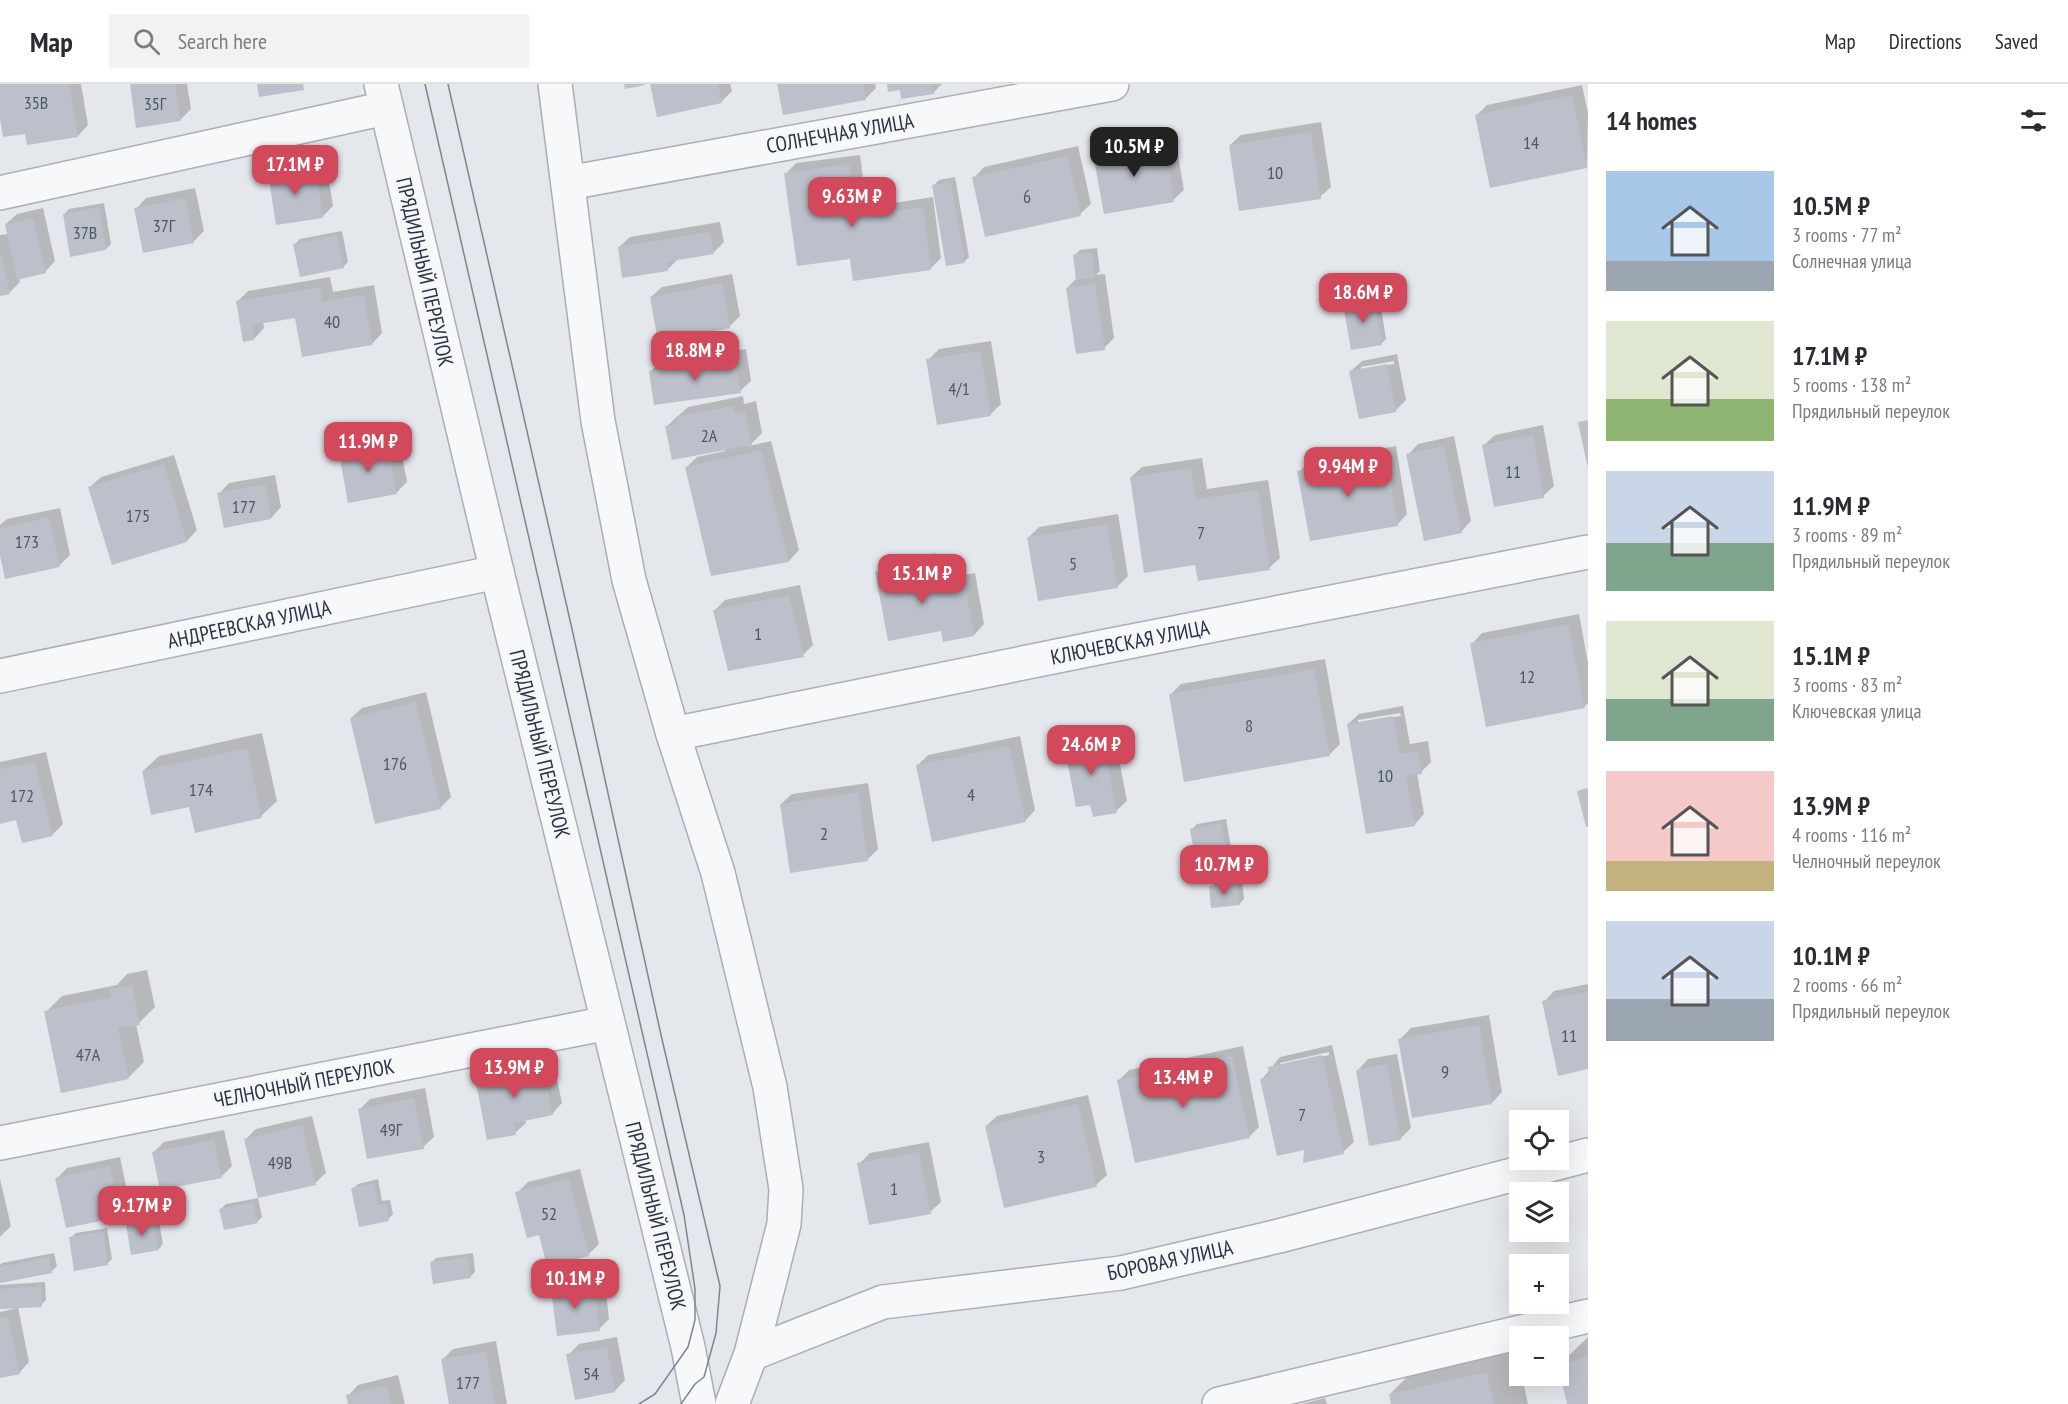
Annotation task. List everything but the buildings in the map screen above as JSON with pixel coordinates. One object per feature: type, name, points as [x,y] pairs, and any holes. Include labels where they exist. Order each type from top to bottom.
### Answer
[{"type":"street","points":[[555,84],[598,421],[629,580],[673,734],[718,873],[770,1087],[786,1189],[784,1224],[752,1353],[732,1404]]},
{"type":"street","name":"СОЛНЕЧНАЯ УЛИЦА","points":[[568,183],[1112,84]]},
{"type":"street","points":[[0,193],[383,96]]},
{"type":"street","name":"ПРЯДИЛЬНЫЙ ПЕРЕУЛОК","points":[[383,96],[497,572],[688,1347],[699,1404]]},
{"type":"street","name":"КЛЮЧЕВСКАЯ УЛИЦА","points":[[673,734],[1588,552]]},
{"type":"street","name":"АНДРЕЕВСКАЯ УЛИЦА","points":[[0,676],[497,572]]},
{"type":"street","name":"ЧЕЛНОЧНЫЙ ПЕРЕУЛОК","points":[[0,1143],[608,1023]]},
{"type":"street","name":"БОРОВАЯ УЛИЦА","points":[[752,1353],[883,1302],[1121,1273],[1278,1236],[1588,1155]]},
{"type":"street","points":[[1219,1404],[1588,1316]]},
{"type":"tram line","points":[[425,84],[684,1215],[695,1289],[695,1320],[688,1347],[655,1394],[639,1404]]},
{"type":"tram line","points":[[448,84],[572,629],[661,1035],[720,1286],[716,1333],[704,1377],[695,1384],[681,1404]]}]
